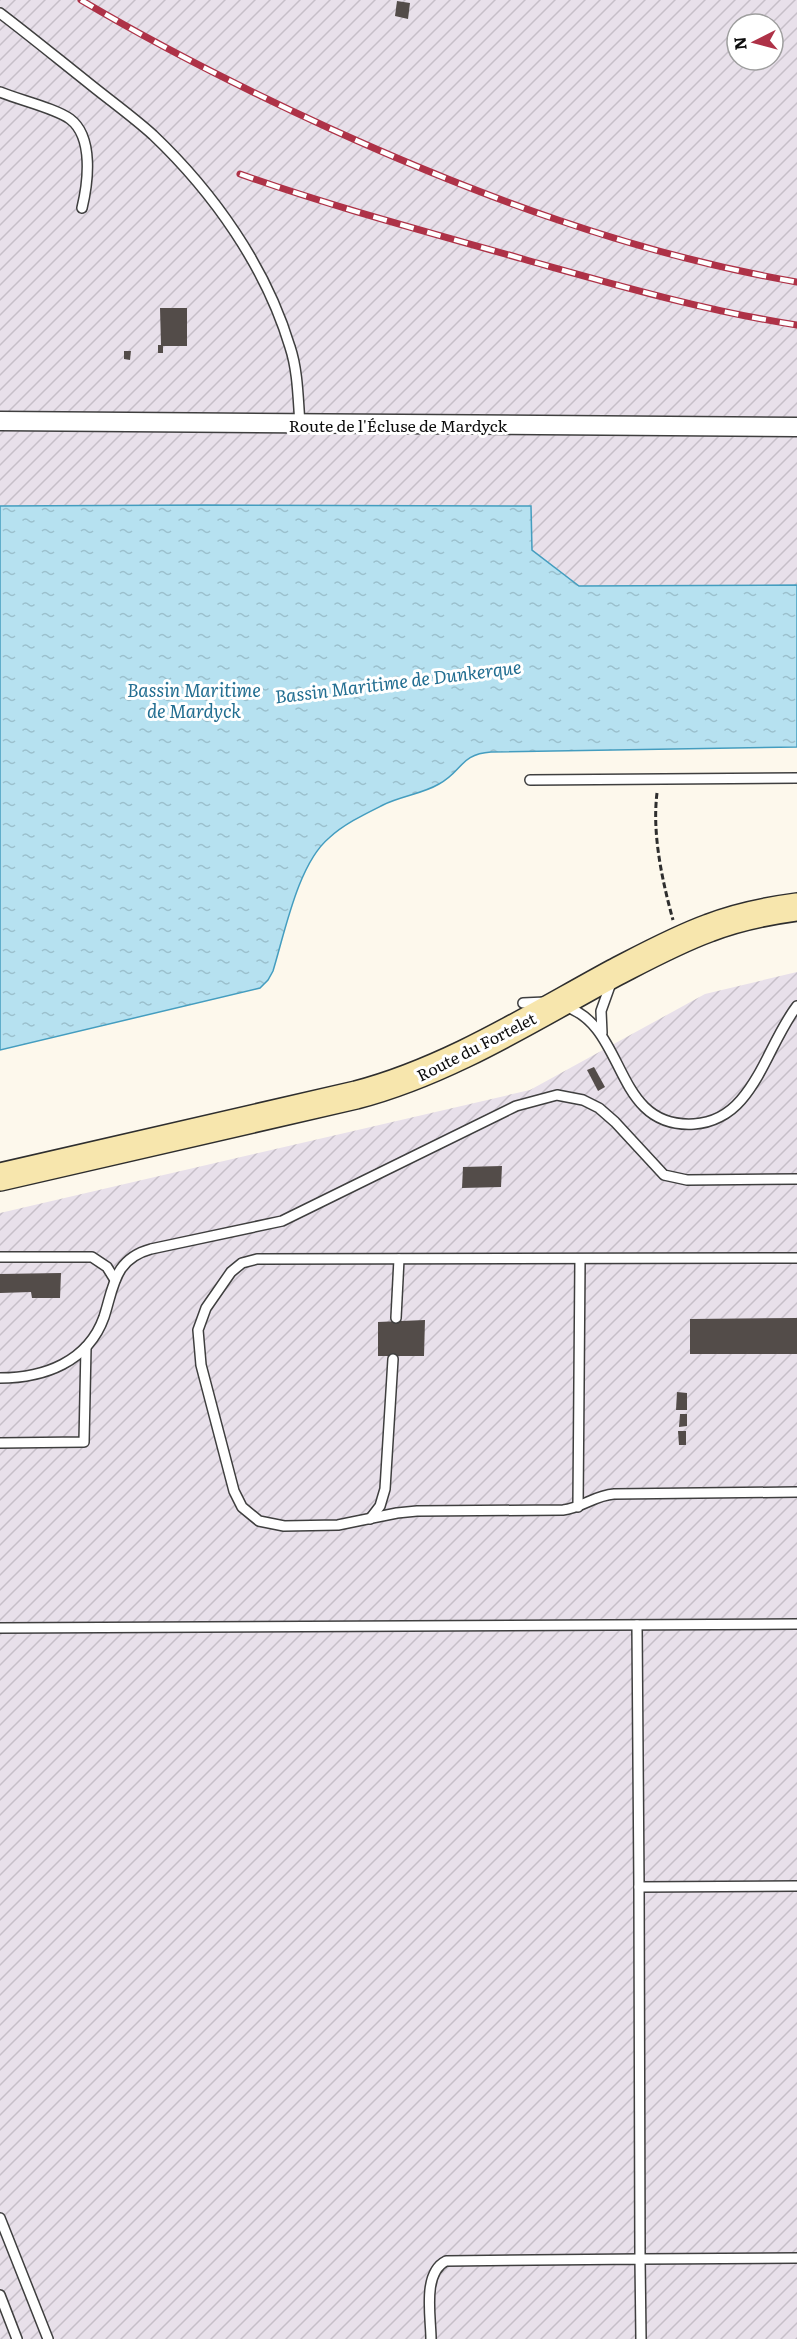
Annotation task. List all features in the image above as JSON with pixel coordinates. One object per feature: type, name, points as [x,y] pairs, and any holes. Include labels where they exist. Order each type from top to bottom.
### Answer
[{"type":"main road","name":"Route du Fortelet","points":[[0,1161],[377,1071],[430,1051],[674,924],[736,904],[797,899]]},
{"type":"main road","name":"Route du Fortelet","points":[[0,1177],[383,1088],[436,1068],[619,971],[709,927],[751,915],[797,907]]},
{"type":"street","name":"Route de l'Écluse de Mardyck","points":[[0,421],[797,427]]},
{"type":"lane","points":[[2,15],[151,133],[211,199],[251,258],[275,308],[291,349],[300,424]]},
{"type":"lane","points":[[0,92],[65,116],[76,126],[84,144],[88,168],[82,208]]},
{"type":"lane","points":[[530,780],[797,778]]},
{"type":"lane","points":[[602,1035],[601,1011],[605,994],[619,971]]},
{"type":"lane","points":[[523,1003],[536,1001],[558,1004],[586,1017],[602,1035],[626,1083],[643,1107],[670,1121],[698,1124],[726,1113],[742,1100],[797,1006]]},
{"type":"lane","points":[[0,1378],[48,1372],[67,1362],[86,1347],[99,1328],[114,1280],[127,1262],[142,1252],[282,1221],[516,1106],[557,1095],[583,1100],[608,1115],[658,1170],[671,1178],[687,1180],[797,1179]]},
{"type":"lane","points":[[0,1257],[92,1257],[107,1267],[114,1280]]},
{"type":"lane","points":[[797,1258],[267,1258],[249,1260],[235,1268],[223,1283],[206,1308],[198,1330],[199,1359],[234,1491],[247,1513],[266,1524],[338,1525],[417,1511],[563,1510],[578,1507],[607,1494],[797,1492]]},
{"type":"lane","points":[[396,1318],[399,1259]]},
{"type":"lane","points":[[578,1507],[579,1259]]},
{"type":"lane","points":[[0,1443],[84,1442],[86,1347]]},
{"type":"lane","points":[[370,1519],[380,1506],[385,1489],[393,1359]]},
{"type":"lane","points":[[637,1624],[641,2339]]},
{"type":"lane","points":[[0,1628],[797,1624]]},
{"type":"lane","points":[[639,1887],[797,1886]]},
{"type":"lane","points":[[0,2218],[48,2339]]},
{"type":"lane","points":[[431,2339],[431,2284],[437,2267],[446,2261],[797,2258]]},
{"type":"lane","points":[[0,2295],[17,2339]]},
{"type":"path","points":[[661,778],[655,809],[663,886],[674,924]]},
{"type":"shaded area","points":[[0,0],[797,0],[797,585],[578,586],[532,550],[531,506],[0,506]]},
{"type":"shaded area","points":[[797,972],[797,2339],[0,2339],[0,1213],[530,1090],[705,994]]},
{"type":"water","name":"Bassin Maritime de Mardyck","points":[[0,506],[531,506],[532,550],[579,586],[797,585],[797,747],[491,752],[473,756],[439,784],[369,812],[329,838],[318,850],[301,881],[273,971],[260,988],[0,1050]]},
{"type":"building","points":[[397,1],[410,3],[408,19],[395,16]]},
{"type":"building","points":[[160,308],[187,308],[187,346],[163,346],[163,353],[158,353],[158,345],[161,345]]},
{"type":"building","points":[[124,351],[131,351],[130,360],[124,359]]},
{"type":"building","points":[[594,1067],[605,1087],[598,1091],[587,1070]]},
{"type":"building","points":[[502,1166],[501,1187],[462,1188],[463,1167]]},
{"type":"building","points":[[61,1273],[60,1298],[32,1298],[31,1292],[0,1293],[0,1274]]},
{"type":"building","points":[[797,1318],[797,1354],[690,1354],[690,1319]]},
{"type":"building","points":[[425,1320],[424,1356],[378,1356],[378,1322]]},
{"type":"building","points":[[677,1392],[687,1393],[687,1410],[676,1410]]},
{"type":"building","points":[[680,1414],[687,1414],[687,1426],[679,1427]]},
{"type":"building","points":[[678,1431],[686,1431],[686,1445],[679,1445]]},
{"type":"railway","points":[[81,0],[173,52],[267,99],[444,178],[618,239],[677,256],[797,282]]},
{"type":"railway","points":[[240,174],[381,219],[625,287],[694,305],[797,325]]},
{"type":"water label","name":"Bassin Maritime de Dunkerque","points":[[398,681]]}]
